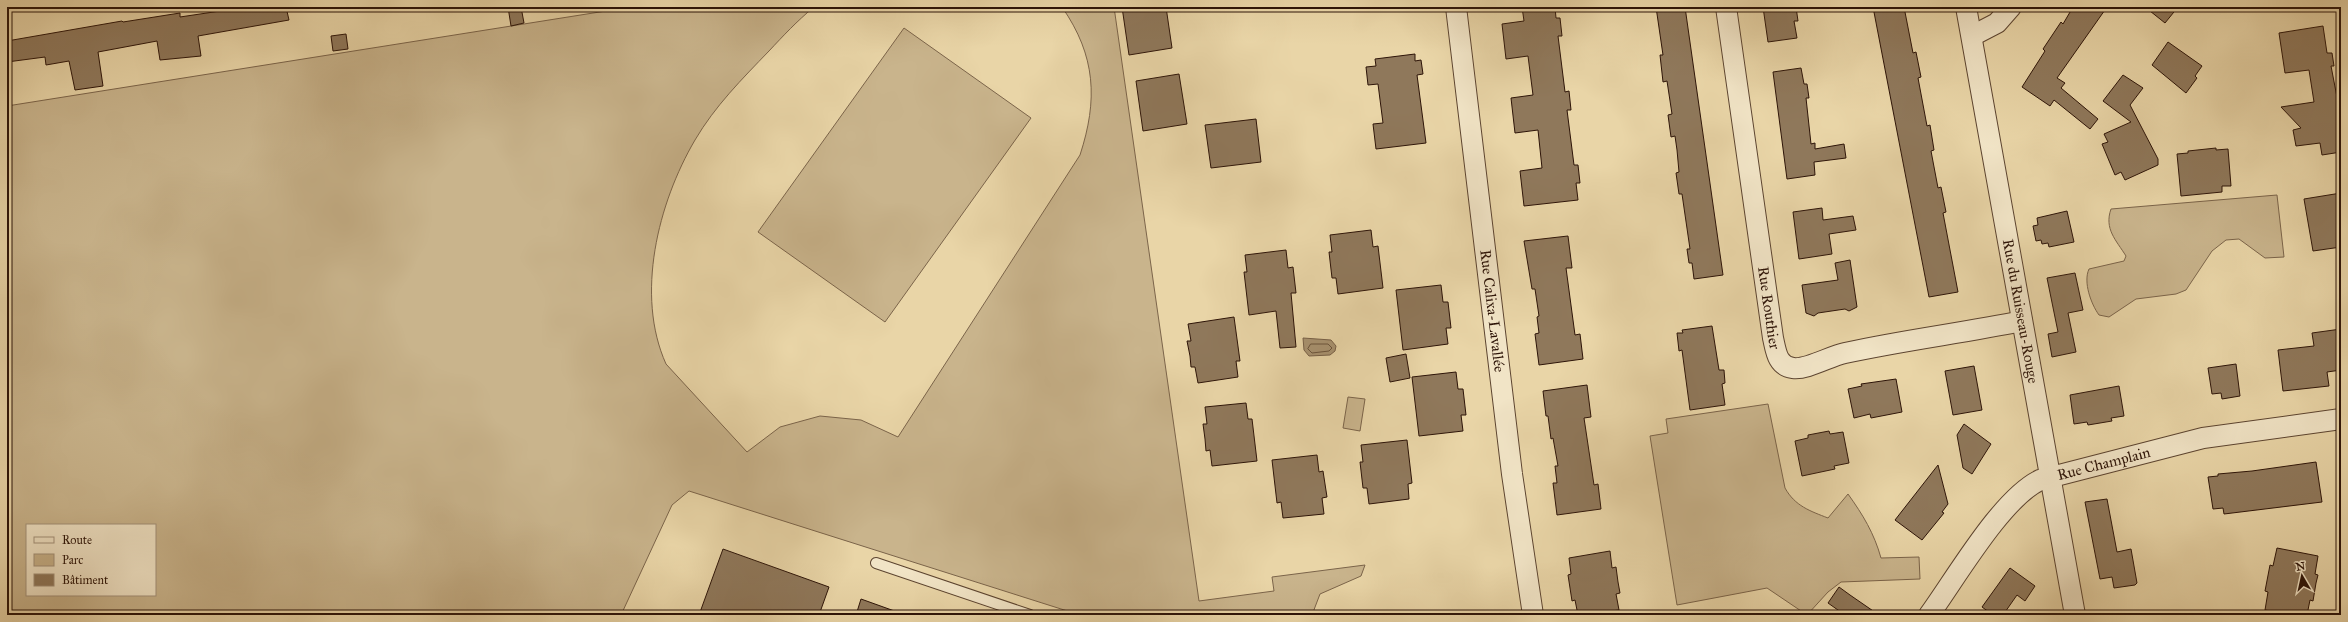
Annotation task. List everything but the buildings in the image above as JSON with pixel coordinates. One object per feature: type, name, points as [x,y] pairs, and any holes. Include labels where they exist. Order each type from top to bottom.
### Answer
[{"type":"street","name":"Rue Calixa-Lavallée","points":[[1456,7],[1512,474],[1533,615]]},
{"type":"street","name":"Rue Routhier","points":[[1726,7],[1773,338],[1776,351],[1781,362],[1786,366],[1799,368],[1844,353],[2022,321]]},
{"type":"street","name":"Rue du Ruisseau-Rouge","points":[[1966,7],[2075,615]]},
{"type":"street","points":[[1972,36],[1997,23],[2011,7]]},
{"type":"street","name":"Rue Champlain","points":[[1929,615],[2014,498],[2030,484],[2050,476],[2203,438],[2341,419]]},
{"type":"lane","points":[[876,563],[1030,615]]},
{"type":"green space","points":[[631,7],[814,7],[790,29],[739,82],[720,104],[695,140],[670,192],[661,220],[655,250],[652,279],[652,309],[657,337],[666,364],[747,452],[780,427],[820,416],[861,420],[898,437],[1080,155],[1090,116],[1090,79],[1082,43],[1062,7],[1114,7],[1199,601],[1274,591],[1272,577],[1365,565],[1361,576],[1320,594],[1312,615],[1080,615],[689,491],[672,505],[621,615],[7,615],[7,106]]},
{"type":"green space","points":[[904,28],[1031,118],[885,322],[758,232]]},
{"type":"green space","points":[[2277,195],[2284,257],[2265,258],[2239,239],[2226,240],[2212,251],[2186,290],[2176,294],[2136,299],[2109,317],[2099,315],[2093,305],[2087,286],[2087,274],[2089,269],[2124,261],[2126,256],[2112,234],[2110,228],[2109,216],[2111,209]]},
{"type":"green space","points":[[1348,397],[1365,399],[1360,431],[1343,428]]},
{"type":"green space","points":[[1768,404],[1785,488],[1793,499],[1798,504],[1809,510],[1828,518],[1848,494],[1868,524],[1881,558],[1919,557],[1920,579],[1841,582],[1828,592],[1807,615],[1767,588],[1677,605],[1650,436],[1668,433],[1666,419]]},
{"type":"water","points":[[1303,338],[1331,340],[1336,346],[1335,351],[1330,355],[1309,356],[1304,350]]}]
